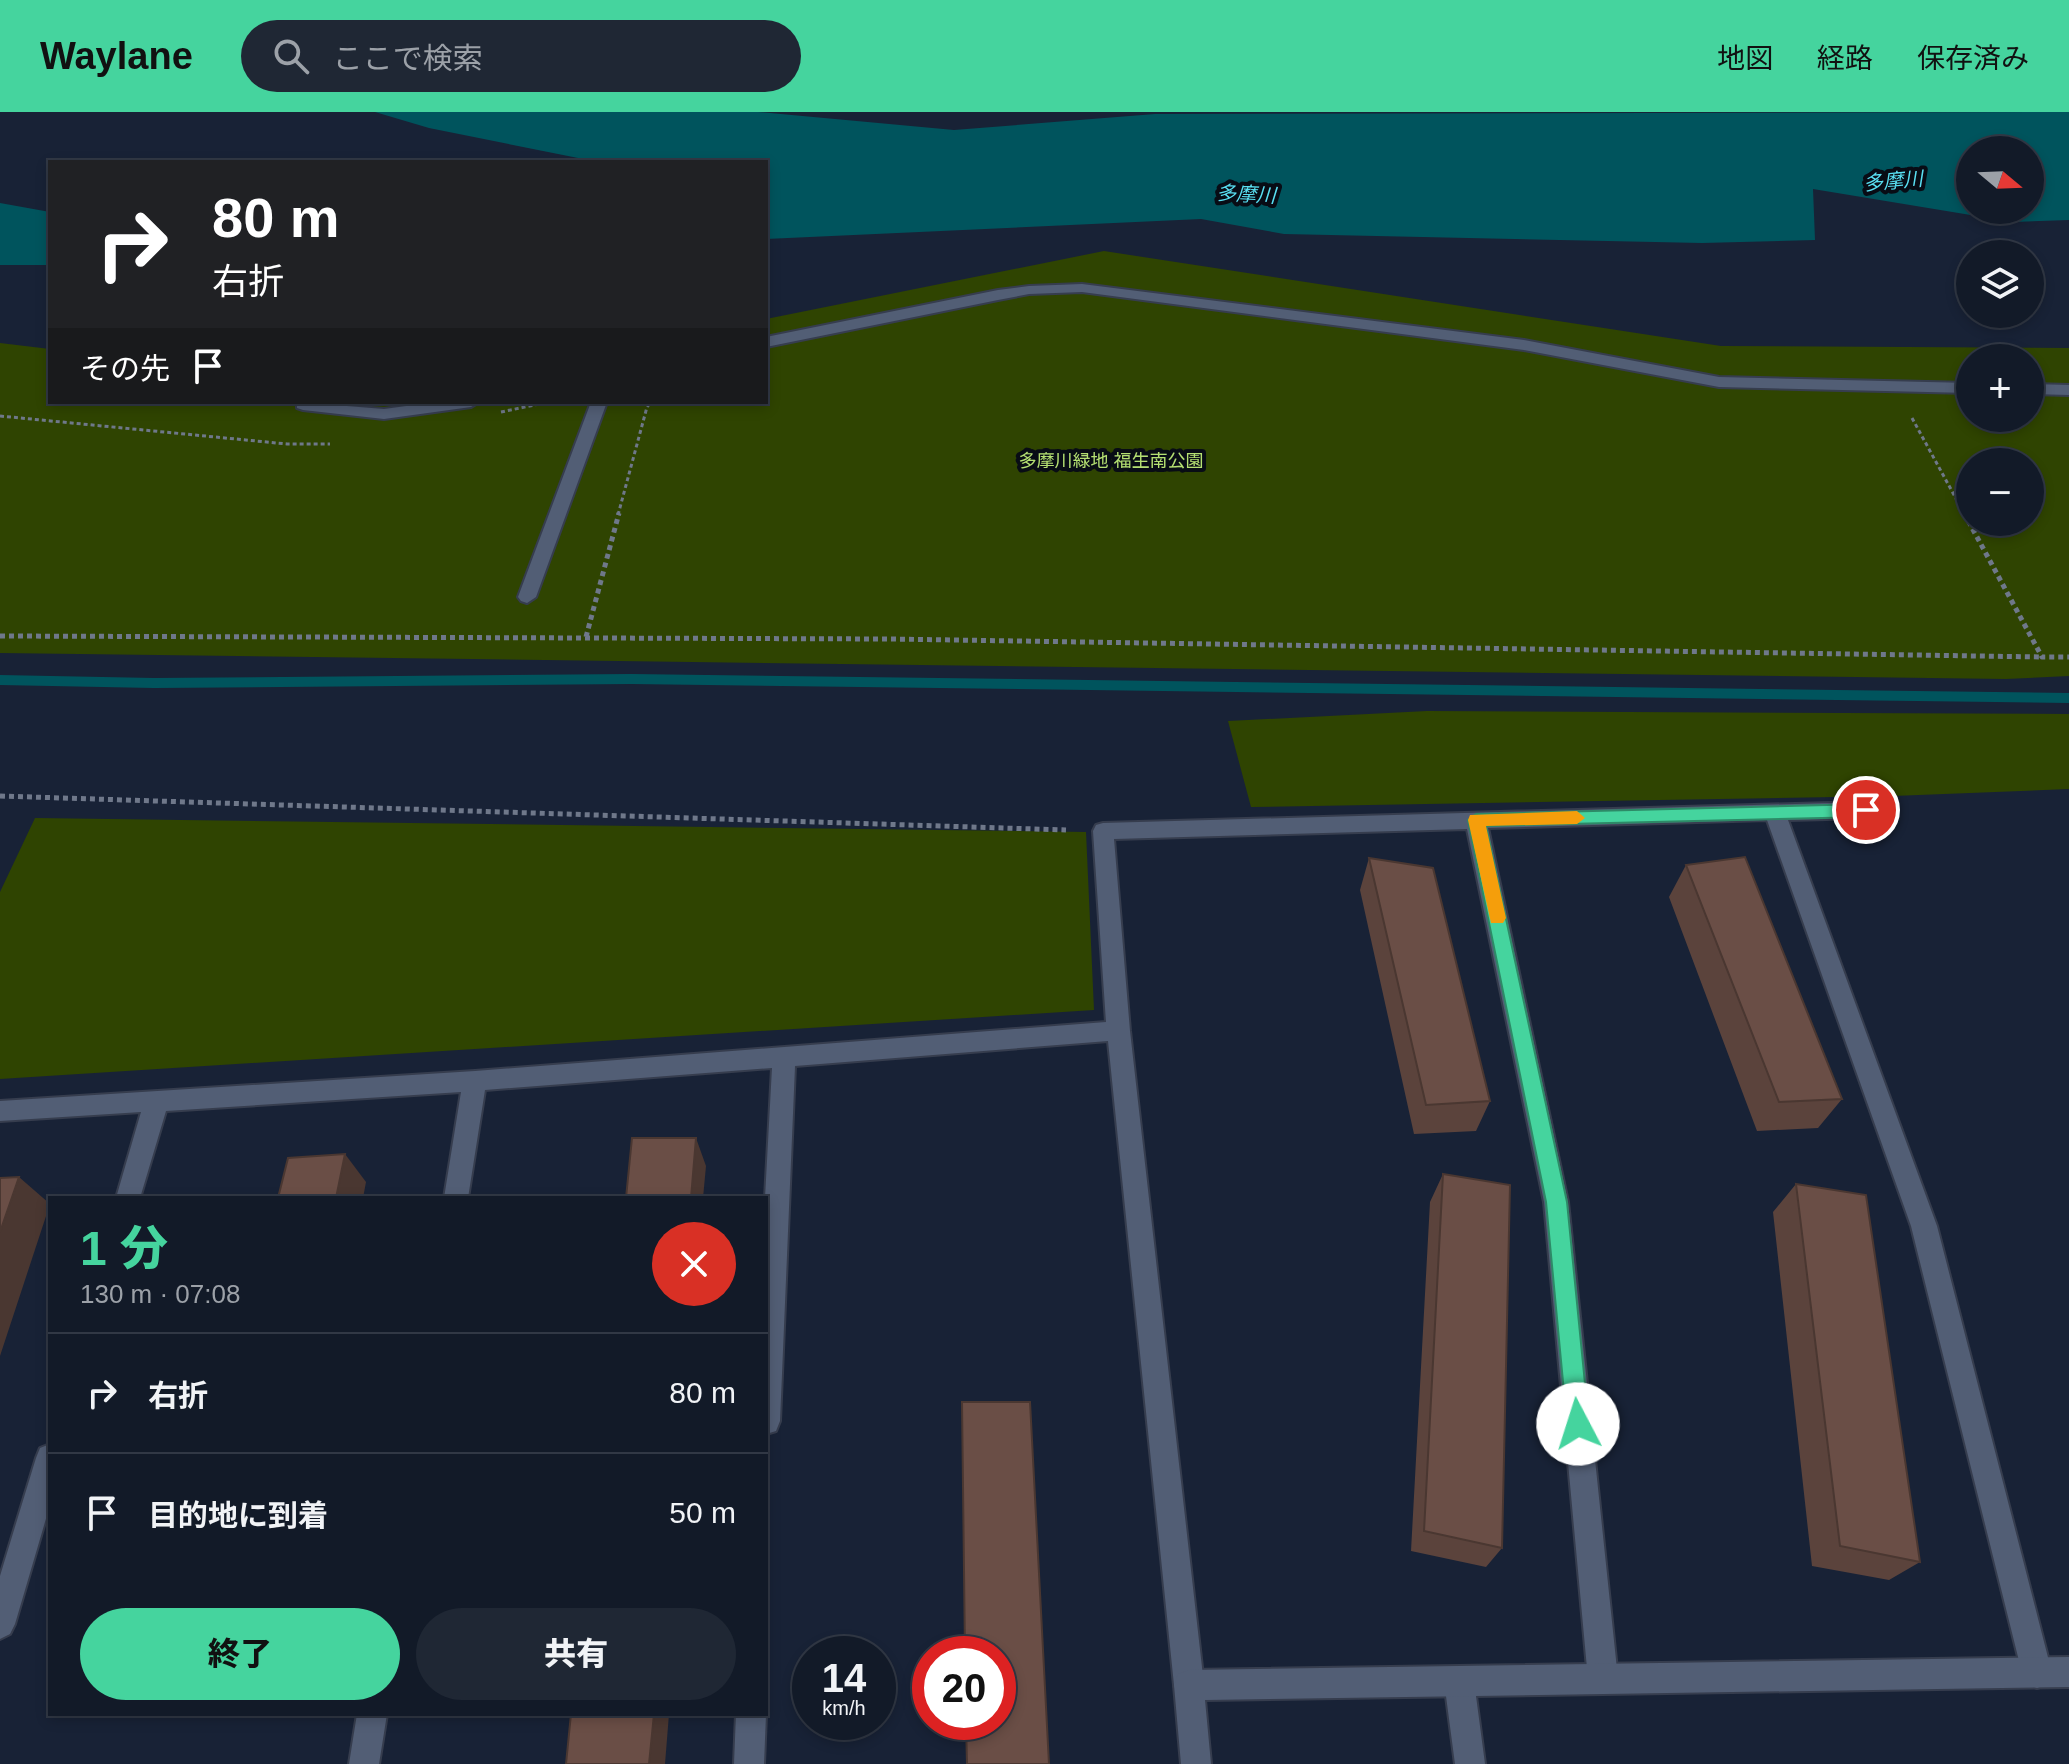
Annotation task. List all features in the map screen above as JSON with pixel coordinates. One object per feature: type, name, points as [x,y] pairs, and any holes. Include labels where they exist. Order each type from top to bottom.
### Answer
[{"type":"street","points":[[768,342],[998,295],[1029,290],[1082,288],[1524,345],[1719,382],[1956,388]]},
{"type":"street","points":[[2044,389],[2069,390]]},
{"type":"street","points":[[303,405],[384,414],[456,404]]},
{"type":"street","points":[[527,597],[598,404]]},
{"type":"street","points":[[1196,1764],[1118,1031],[1103,831],[1866,810]]},
{"type":"street","points":[[1774,811],[1924,1226],[2037,1673]]},
{"type":"street","points":[[1476,820],[1556,1202],[1603,1679]]},
{"type":"street","points":[[0,1111],[475,1081],[1118,1031]]},
{"type":"street","points":[[768,1380],[784,1056]]},
{"type":"street","points":[[456,1196],[475,1081]]},
{"type":"street","points":[[129,1196],[156,1103]]},
{"type":"street","points":[[0,1624],[48,1465]]},
{"type":"street","points":[[1189,1685],[2069,1672]]},
{"type":"street","points":[[1459,1681],[1470,1764]]},
{"type":"street","points":[[364,1764],[372,1716]]},
{"type":"street","points":[[749,1764],[751,1716]]},
{"type":"path","points":[[586,637],[649,404]]},
{"type":"path","points":[[1909,414],[2042,657]]},
{"type":"path","points":[[0,636],[1224,642],[2069,657]]},
{"type":"path","points":[[0,796],[1103,831]]},
{"type":"green space","name":"多摩川緑地 福生南公園","points":[[1104,251],[1721,346],[1956,347],[1956,432],[2044,432],[2044,348],[2069,348],[2069,676],[2006,679],[0,653],[0,343],[48,349],[48,404],[768,404],[768,319]]},
{"type":"green space","points":[[1427,711],[2069,714],[2069,789],[1893,796],[1251,807],[1228,721]]},
{"type":"green space","points":[[35,818],[1086,832],[1094,1010],[0,1079],[0,892]]},
{"type":"water","name":"多摩川","points":[[375,112],[758,112],[954,130],[1155,114],[2069,112],[2069,220],[2044,221],[2044,136],[1956,136],[1956,213],[1813,189],[1815,240],[1702,243],[1284,234],[1201,219],[768,239],[768,160],[588,160],[429,128]]},
{"type":"water","points":[[0,203],[48,212],[48,265],[0,265]]},
{"type":"building","points":[[1745,857],[1842,1099],[1779,1102],[1686,865]]},
{"type":"building","points":[[1369,858],[1433,868],[1490,1101],[1426,1105]]},
{"type":"building","points":[[632,1138],[696,1138],[691,1196],[626,1196]]},
{"type":"building","points":[[345,1154],[336,1196],[278,1196],[288,1158]]},
{"type":"building","points":[[1443,1174],[1510,1185],[1502,1548],[1424,1531]]},
{"type":"building","points":[[19,1177],[0,1232],[0,1178]]},
{"type":"building","points":[[1796,1184],[1866,1195],[1920,1562],[1840,1546]]},
{"type":"building","points":[[962,1402],[1030,1402],[1049,1764],[967,1764],[966,1740],[1016,1740],[1016,1636],[965,1636]]},
{"type":"building","points":[[571,1716],[654,1716],[649,1764],[566,1764]]},
{"type":"waterway","points":[[0,680],[154,683],[631,679],[2069,698]]},
{"type":"slow traffic","points":[[1497,918],[1476,820],[1577,818]]},
{"type":"route","points":[[1578,1424],[1556,1202],[1476,820],[1866,810]]}]
